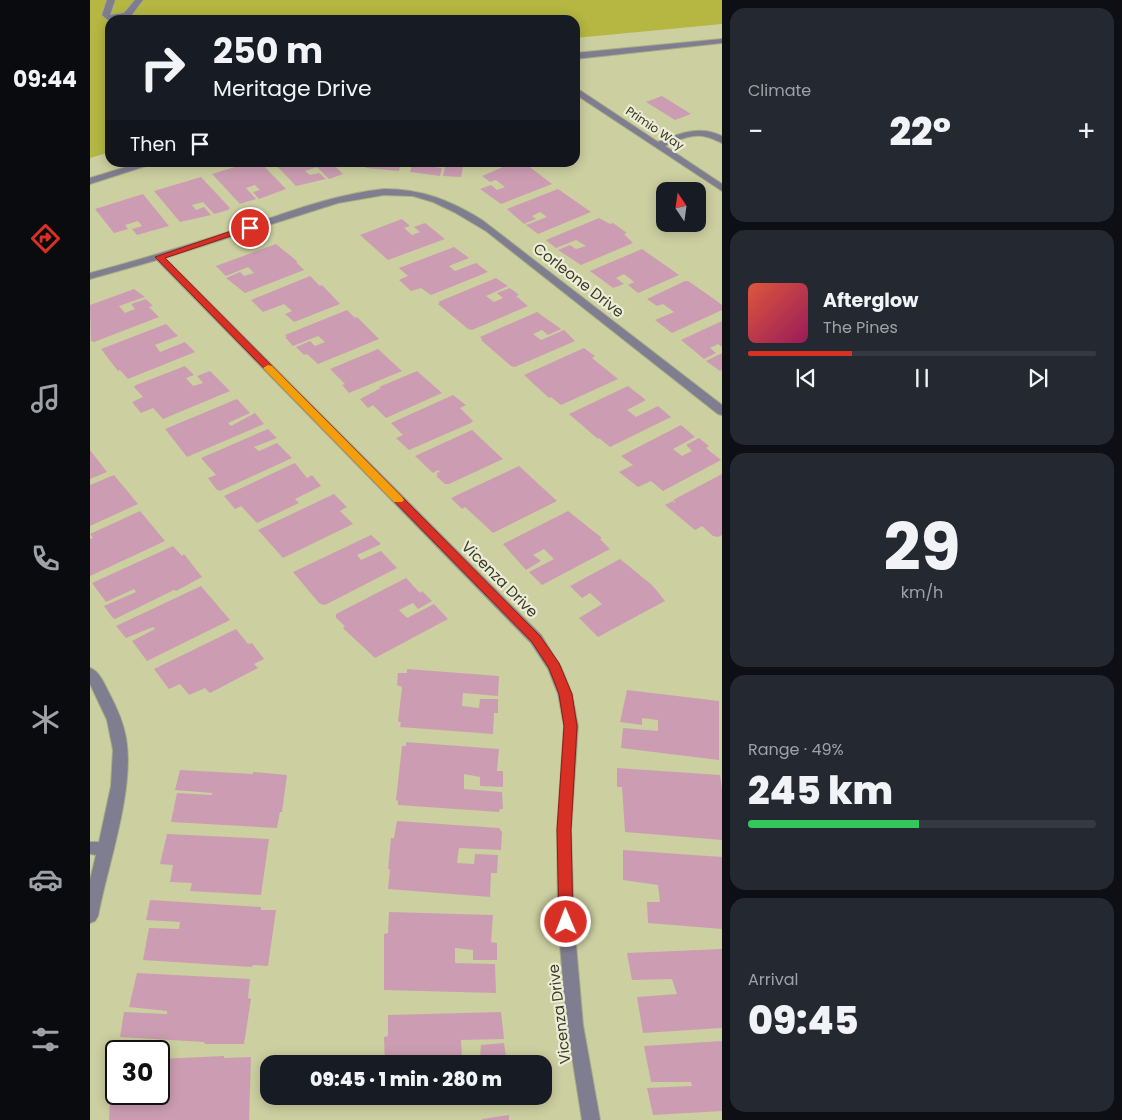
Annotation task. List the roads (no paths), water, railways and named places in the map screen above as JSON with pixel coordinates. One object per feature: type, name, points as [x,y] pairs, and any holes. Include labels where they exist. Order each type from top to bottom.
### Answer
[{"type":"street","points":[[106,15],[111,0]]},
{"type":"street","points":[[127,15],[139,0]]},
{"type":"street","points":[[580,55],[722,41]]},
{"type":"street","name":"Primio Way","points":[[580,93],[722,188]]},
{"type":"street","points":[[658,145],[697,132],[708,133],[722,140]]},
{"type":"street","points":[[90,181],[137,167]]},
{"type":"street","name":"Corleone Drive","points":[[90,276],[159,257],[340,199],[382,192],[423,195],[449,203],[489,229],[722,410]]},
{"type":"street","name":"Vicenza Drive","points":[[159,257],[536,639],[554,667],[565,694],[570,726],[564,830],[566,922],[575,1025],[591,1120]]},
{"type":"street","points":[[90,673],[102,690],[114,721],[120,748],[120,775],[117,800],[98,848],[90,916]]}]
